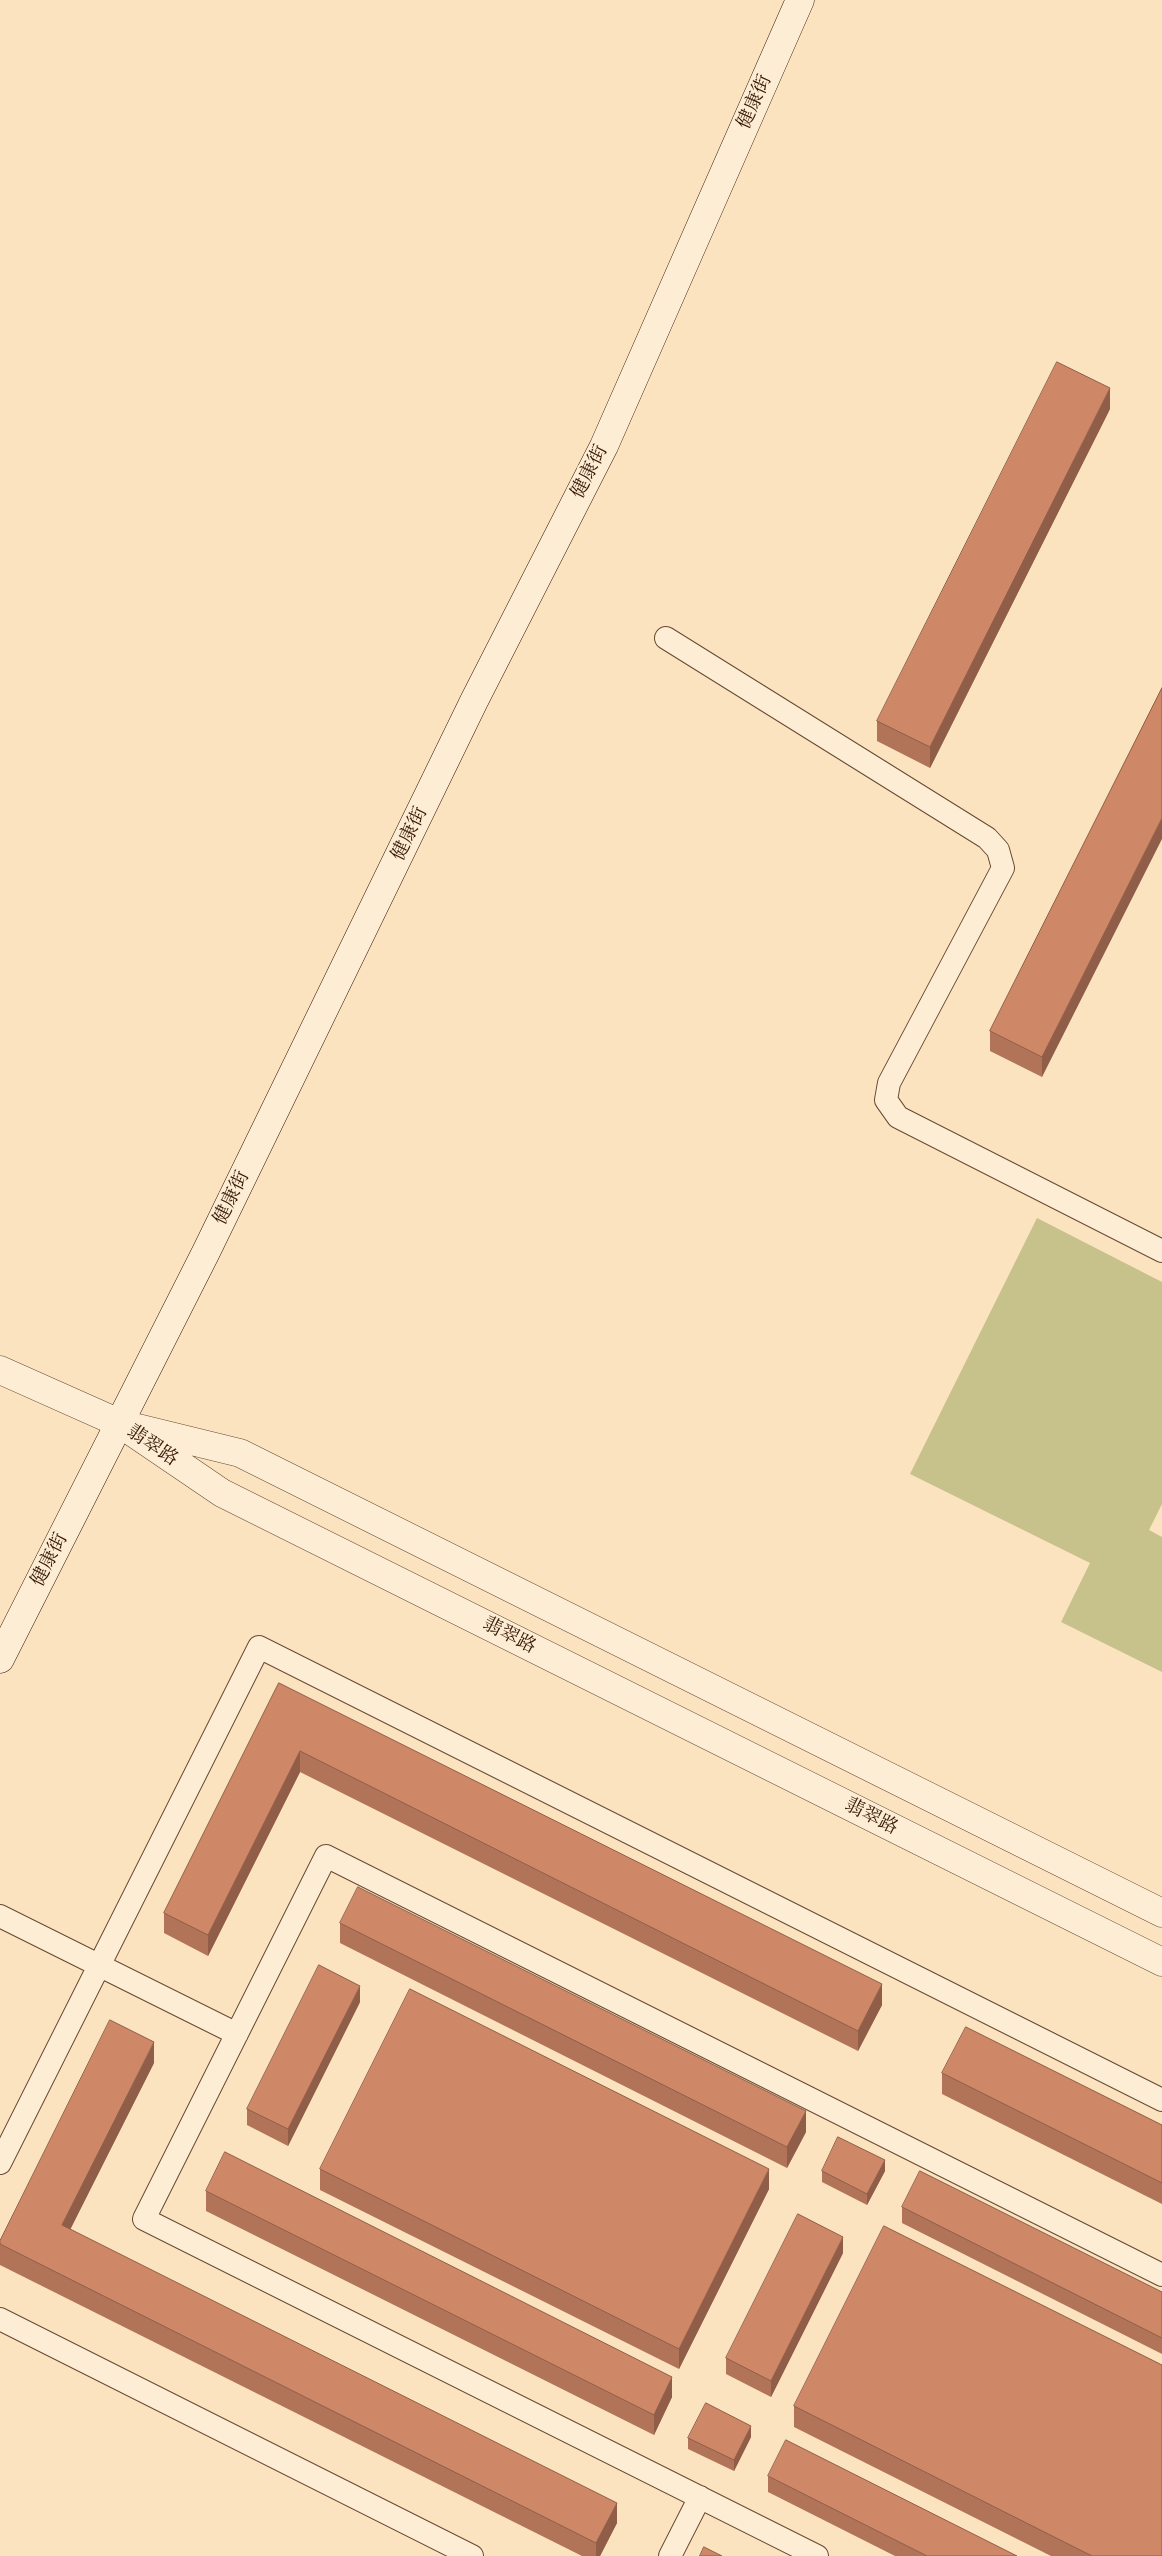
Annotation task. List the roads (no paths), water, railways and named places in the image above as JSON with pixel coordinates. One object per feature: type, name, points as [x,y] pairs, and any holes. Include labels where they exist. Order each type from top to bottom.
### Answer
[{"type":"street","name":"健康街","points":[[0,1659],[210,1243],[474,701],[604,446],[800,0]]},
{"type":"street","points":[[0,1370],[119,1424]]},
{"type":"street","name":"翡翠路","points":[[119,1424],[240,1453],[1162,1913]]},
{"type":"street","name":"翡翠路","points":[[119,1424],[222,1493],[1162,1962]]},
{"type":"lane","points":[[666,638],[986,838],[998,850],[1003,868],[889,1084],[886,1100],[898,1117],[1162,1251]]},
{"type":"lane","points":[[0,2163],[259,1648],[1162,2100]]},
{"type":"lane","points":[[817,2556],[144,2219],[326,1856],[1162,2275]]},
{"type":"lane","points":[[0,1916],[236,2034]]},
{"type":"lane","points":[[0,2319],[472,2556]]},
{"type":"lane","points":[[670,2556],[700,2497]]}]
